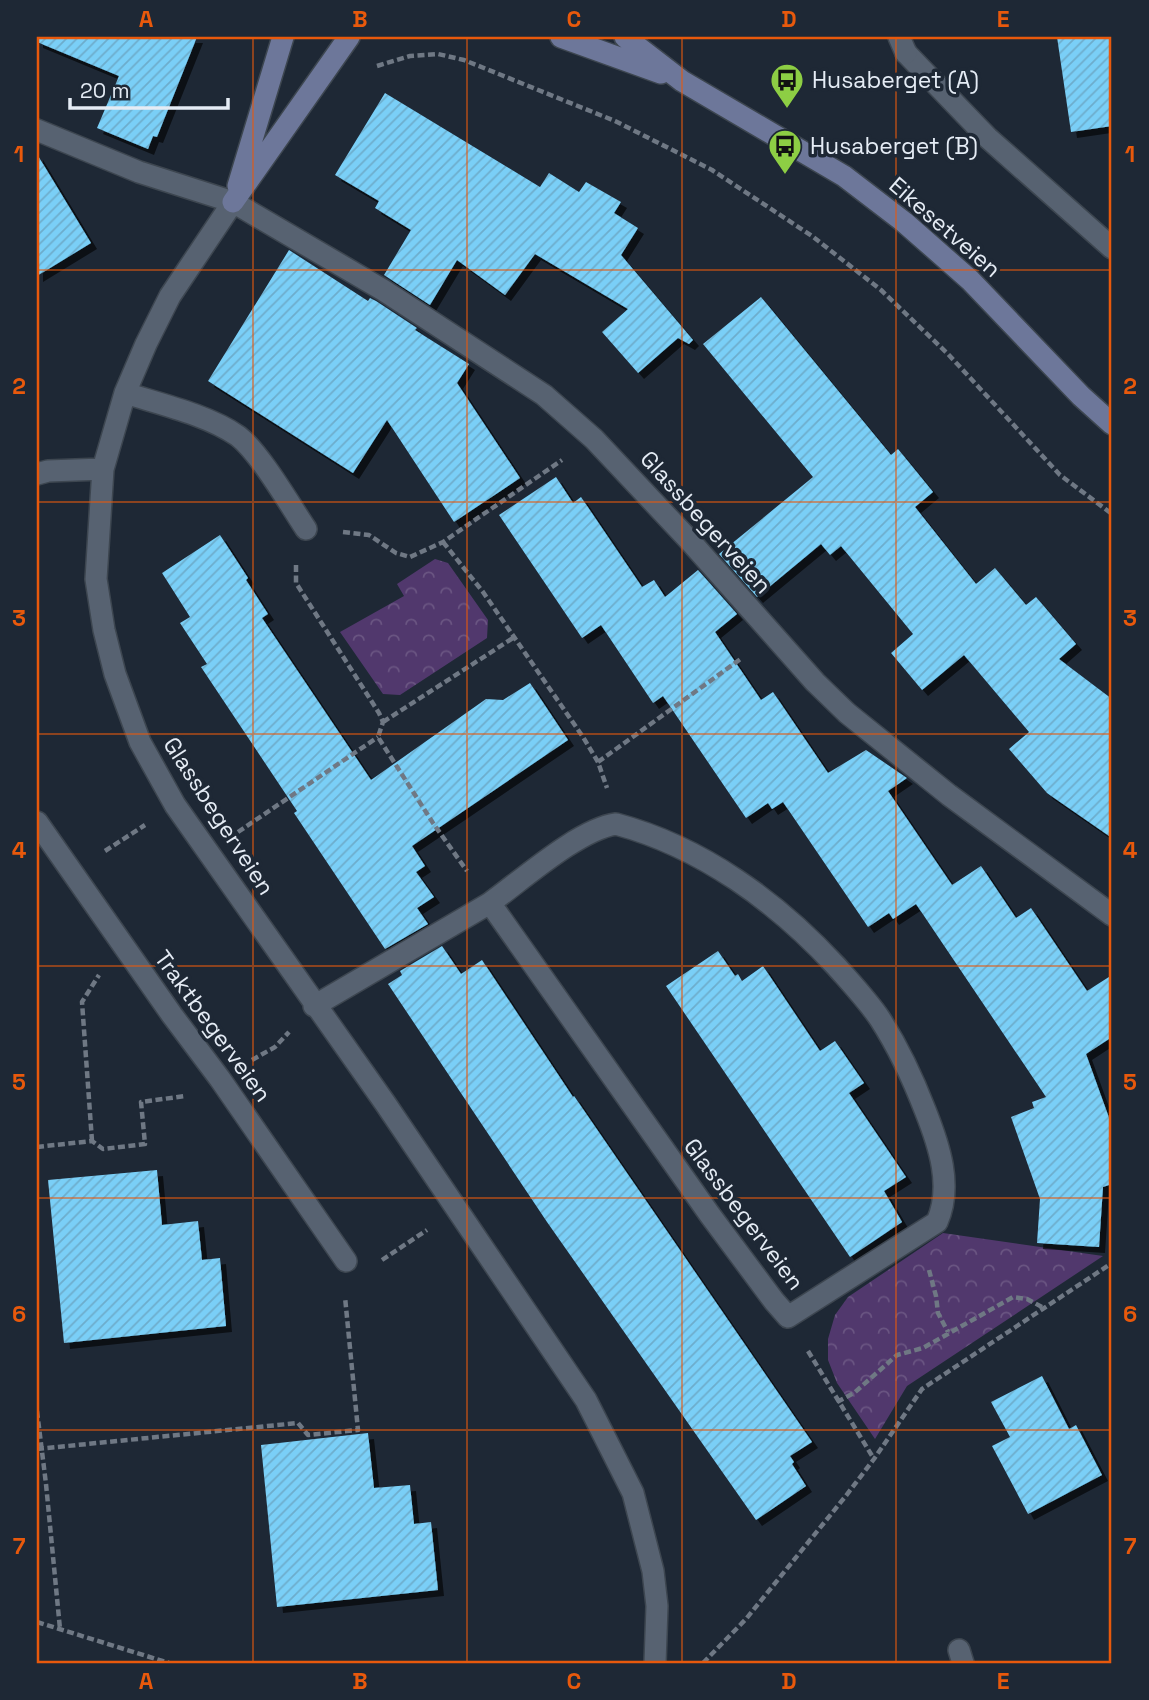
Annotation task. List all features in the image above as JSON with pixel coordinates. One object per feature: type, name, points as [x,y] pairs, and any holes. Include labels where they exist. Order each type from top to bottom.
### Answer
[{"type":"main road","name":"Glassbegerveien","points":[[233,202],[283,37]]},
{"type":"main road","name":"Glassbegerveien","points":[[233,202],[349,37]]},
{"type":"main road","name":"Eikesetveien","points":[[561,37],[682,81]]},
{"type":"main road","name":"Eikesetveien","points":[[625,37],[682,81],[844,176],[904,222],[970,280],[1081,396],[1112,424]]},
{"type":"street","points":[[902,45],[988,138],[1112,248]]},
{"type":"street","name":"Glassbegerveien","points":[[37,130],[139,172],[233,202],[383,290],[544,395],[594,439],[847,713],[949,795],[1112,915]]},
{"type":"street","name":"Glassbegerveien","points":[[233,202],[170,296],[125,393],[103,469],[96,579],[104,630],[115,674],[140,741],[175,805],[314,1006],[385,1103],[586,1400],[633,1493],[653,1570],[657,1605],[654,1663]]},
{"type":"street","points":[[125,393],[189,414],[238,437],[260,461],[306,529]]},
{"type":"street","points":[[37,474],[48,471],[103,469]]},
{"type":"street","name":"Traktbegerveien","points":[[37,822],[346,1262]]},
{"type":"street","name":"Glassbegerveien","points":[[490,904],[671,1162],[788,1317],[937,1222],[944,1206],[943,1160],[915,1084],[880,1019],[813,941],[782,912],[742,883],[684,850],[636,829],[617,824]]},
{"type":"street","points":[[314,1006],[490,904],[603,825],[617,824]]},
{"type":"path","points":[[370,67],[382,66],[410,56],[438,54],[464,60],[615,121],[712,170],[812,236],[881,290],[948,354],[1060,475],[1112,514]]},
{"type":"path","points":[[383,722],[296,583],[298,552],[306,529],[369,535],[396,553],[410,557],[443,542],[594,439]]},
{"type":"path","points":[[443,542],[483,592],[598,762],[617,824]]},
{"type":"path","points":[[598,762],[772,634]]},
{"type":"path","points":[[208,851],[378,737],[383,722],[513,638]]},
{"type":"path","points":[[378,737],[433,823],[490,904]]},
{"type":"path","points":[[72,873],[175,805]]},
{"type":"path","points":[[92,1141],[82,1002],[102,969],[122,946]]},
{"type":"path","points":[[37,1147],[92,1141],[103,1149],[145,1144],[141,1102]]},
{"type":"path","points":[[39,1449],[298,1423],[308,1435],[358,1430],[344,1286],[420,1236],[454,1206]]},
{"type":"path","points":[[346,1262],[371,1268]]},
{"type":"path","points":[[703,1663],[746,1619],[874,1459],[922,1389],[1112,1263]]},
{"type":"path","points":[[936,1296],[938,1313],[948,1332]]},
{"type":"path","points":[[837,1402],[854,1393],[897,1355],[923,1348],[1013,1297],[1027,1299],[1045,1308]]},
{"type":"path","points":[[788,1317],[837,1402],[874,1459]]},
{"type":"path","points":[[37,1411],[60,1629]]},
{"type":"path","points":[[37,1622],[169,1663]]},
{"type":"green space","points":[[435,559],[448,563],[488,620],[487,638],[400,695],[383,694],[340,632],[404,596],[397,584]]},
{"type":"green space","points":[[943,1233],[1103,1256],[907,1386],[875,1439],[837,1383],[828,1360],[828,1339],[835,1315],[848,1297]]},
{"type":"building","points":[[37,37],[197,37],[157,137],[153,136],[148,149],[97,128],[119,76],[37,42]]},
{"type":"building","points":[[1057,37],[1112,37],[1112,126],[1071,132]]},
{"type":"building","points":[[385,93],[540,187],[549,173],[579,192],[586,182],[621,202],[614,213],[638,228],[621,255],[693,340],[689,344],[678,338],[638,373],[602,332],[628,309],[535,254],[505,295],[457,260],[430,305],[384,275],[411,230],[375,208],[379,201],[335,175]]},
{"type":"building","points":[[37,154],[91,243],[37,276]]},
{"type":"building","points":[[289,250],[368,301],[370,298],[376,301],[417,328],[415,330],[469,364],[457,383],[520,478],[454,522],[387,420],[353,473],[208,381]]},
{"type":"building","points":[[761,297],[891,455],[898,449],[933,492],[915,507],[976,584],[995,568],[1026,605],[1036,597],[1076,644],[1059,659],[1112,699],[1112,838],[1047,793],[1009,749],[1029,732],[964,655],[922,690],[891,653],[913,634],[841,546],[830,555],[821,544],[757,597],[719,554],[813,477],[703,344]]},
{"type":"building","points":[[556,477],[573,503],[581,497],[642,587],[654,580],[665,597],[698,570],[737,614],[715,632],[761,700],[773,692],[828,773],[866,750],[907,778],[888,791],[952,885],[981,866],[1016,918],[1031,908],[1087,991],[1112,975],[1112,1037],[1086,1054],[1112,1126],[1112,1184],[1103,1187],[1099,1247],[1037,1243],[1040,1199],[1011,1117],[1034,1108],[1032,1102],[1046,1097],[916,904],[893,919],[889,913],[868,927],[783,802],[772,809],[768,803],[746,818],[663,696],[653,703],[601,625],[582,638],[499,515]]},
{"type":"building","points":[[220,535],[268,614],[262,618],[371,780],[486,699],[503,700],[530,683],[568,740],[412,846],[425,866],[416,872],[434,897],[417,908],[428,924],[385,949],[201,667],[207,664],[180,623],[190,617],[162,573]]},
{"type":"building","points":[[442,946],[461,974],[482,960],[573,1097],[812,1442],[790,1456],[806,1486],[756,1520],[547,1222],[388,984],[402,975],[400,971]]},
{"type":"building","points":[[718,951],[735,976],[738,974],[742,981],[763,966],[820,1051],[835,1041],[864,1083],[849,1093],[906,1177],[884,1191],[902,1222],[850,1257],[666,986]]},
{"type":"building","points":[[157,1170],[162,1225],[198,1221],[202,1260],[220,1258],[226,1326],[64,1343],[48,1180]]},
{"type":"building","points":[[1042,1376],[1069,1429],[1076,1425],[1102,1475],[1028,1514],[992,1446],[1010,1437],[991,1402]]},
{"type":"building","points":[[368,1433],[374,1488],[410,1485],[414,1524],[431,1522],[438,1590],[277,1607],[261,1445]]},
{"type":"place","name":"Husaberget (A)","points":[[787,110]]},
{"type":"place","name":"Husaberget (B)","points":[[785,176]]}]
